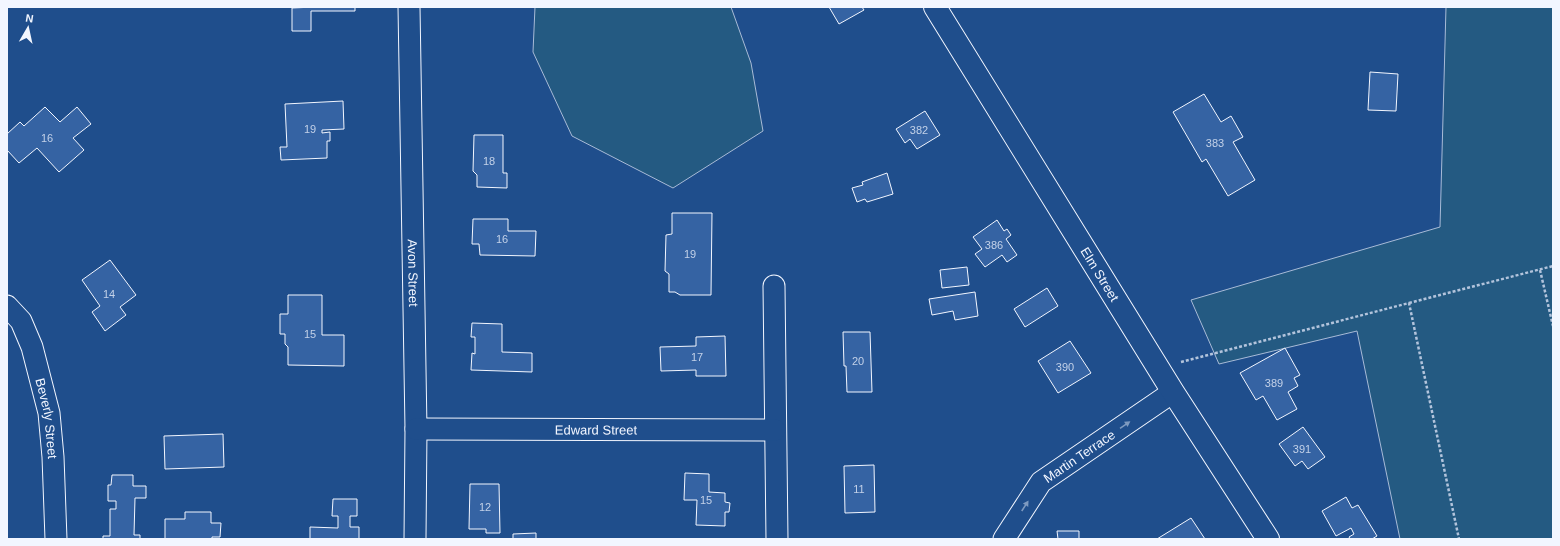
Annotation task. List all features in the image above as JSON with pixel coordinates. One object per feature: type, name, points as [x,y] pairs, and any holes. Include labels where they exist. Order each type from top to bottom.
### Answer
[{"type":"street","name":"Avon Street","points":[[409,7],[416,429],[414,539]]},
{"type":"street","name":"Elm Street","points":[[935,7],[1173,392],[1268,539]]},
{"type":"street","points":[[774,286],[777,539]]},
{"type":"street","name":"Beverly Street","points":[[7,306],[21,321],[32,347],[49,413],[53,457],[56,539]]},
{"type":"street","name":"Martin Terrace","points":[[1004,539],[1041,482],[1173,392]]},
{"type":"street","name":"Edward Street","points":[[416,429],[775,430]]},
{"type":"path","points":[[1158,368],[1553,266]]},
{"type":"path","points":[[1540,270],[1553,326]]},
{"type":"path","points":[[1409,303],[1459,539]]},
{"type":"shaded area","points":[[535,7],[731,7],[751,63],[763,131],[673,188],[572,136],[533,52]]},
{"type":"shaded area","points":[[1446,7],[1553,7],[1553,539],[1400,539],[1357,331],[1219,364],[1191,300],[1440,227]]},
{"type":"building","points":[[355,7],[355,11],[311,11],[311,31],[292,31],[292,8]]},
{"type":"building","points":[[829,7],[862,7],[864,10],[839,24]]},
{"type":"building","points":[[1370,72],[1398,74],[1396,111],[1368,110]]},
{"type":"building","points":[[1204,94],[1221,122],[1231,116],[1243,137],[1233,142],[1255,180],[1228,196],[1206,159],[1202,162],[1173,112]]},
{"type":"building","points":[[343,101],[344,129],[322,130],[322,133],[330,132],[330,141],[327,141],[327,158],[281,160],[280,147],[287,147],[285,104]]},
{"type":"building","points":[[45,107],[60,122],[77,107],[91,124],[73,138],[84,150],[59,172],[37,148],[19,163],[7,150],[7,134],[20,122],[24,126]]},
{"type":"building","points":[[925,111],[940,135],[917,149],[910,139],[905,143],[896,129]]},
{"type":"building","points":[[474,135],[503,135],[503,173],[507,173],[507,188],[477,187],[477,175],[473,171]]},
{"type":"building","points":[[887,173],[893,194],[867,202],[865,199],[857,202],[852,188],[863,185],[862,182]]},
{"type":"building","points":[[672,213],[712,213],[711,295],[680,295],[675,292],[669,292],[669,274],[665,271],[666,235],[672,234]]},
{"type":"building","points":[[473,219],[508,219],[508,231],[536,231],[535,256],[480,255],[479,244],[472,244]]},
{"type":"building","points":[[997,220],[1004,231],[1007,229],[1011,235],[1006,239],[1017,255],[1007,262],[1002,255],[985,267],[975,254],[982,249],[973,237]]},
{"type":"building","points":[[110,260],[136,295],[120,307],[126,315],[105,331],[92,312],[100,306],[82,280]]},
{"type":"building","points":[[967,267],[969,285],[942,288],[940,270]]},
{"type":"building","points":[[1047,288],[1058,306],[1025,327],[1014,309]]},
{"type":"building","points":[[975,292],[978,316],[955,320],[953,311],[932,315],[929,299]]},
{"type":"building","points":[[288,295],[322,295],[322,335],[344,335],[344,366],[288,365],[288,347],[285,344],[285,334],[280,334],[280,314],[288,314]]},
{"type":"building","points":[[472,323],[502,324],[502,352],[532,353],[532,372],[471,370],[472,353],[475,354],[475,337],[471,337]]},
{"type":"building","points":[[843,332],[870,332],[872,392],[847,392],[846,366],[844,366]]},
{"type":"building","points":[[725,336],[726,376],[696,376],[696,370],[661,371],[660,347],[696,346],[696,337]]},
{"type":"building","points":[[1070,341],[1091,373],[1058,393],[1038,361]]},
{"type":"building","points":[[1285,348],[1300,375],[1294,378],[1298,386],[1288,392],[1297,409],[1277,420],[1263,396],[1256,400],[1240,373]]},
{"type":"building","points":[[1303,427],[1325,457],[1308,469],[1302,461],[1295,466],[1279,444]]},
{"type":"building","points":[[223,434],[224,467],[165,469],[164,436]]},
{"type":"building","points":[[874,465],[875,512],[845,513],[844,466]]},
{"type":"building","points":[[685,473],[709,474],[709,492],[725,493],[725,502],[730,503],[729,512],[725,512],[725,526],[696,525],[697,500],[684,500]]},
{"type":"building","points":[[112,475],[133,475],[133,486],[146,486],[146,498],[135,498],[134,535],[140,535],[140,539],[103,539],[103,536],[110,536],[110,509],[116,509],[116,501],[108,501],[108,485],[111,485]]},
{"type":"building","points":[[470,484],[499,484],[500,533],[486,533],[486,529],[469,529]]},
{"type":"building","points":[[1346,497],[1352,508],[1358,505],[1377,536],[1372,539],[1350,539],[1349,537],[1354,534],[1351,528],[1336,536],[1322,511]]},
{"type":"building","points":[[333,499],[357,499],[357,516],[350,516],[350,527],[359,527],[359,539],[310,539],[310,527],[338,528],[338,516],[332,516]]},
{"type":"building","points":[[185,512],[211,512],[211,523],[221,523],[220,537],[212,537],[212,539],[165,539],[165,519],[185,519]]},
{"type":"building","points":[[1191,518],[1205,539],[1157,539]]},
{"type":"building","points":[[1057,531],[1079,531],[1079,539],[1058,539]]},
{"type":"building","points":[[536,533],[536,539],[513,539],[513,534]]}]
